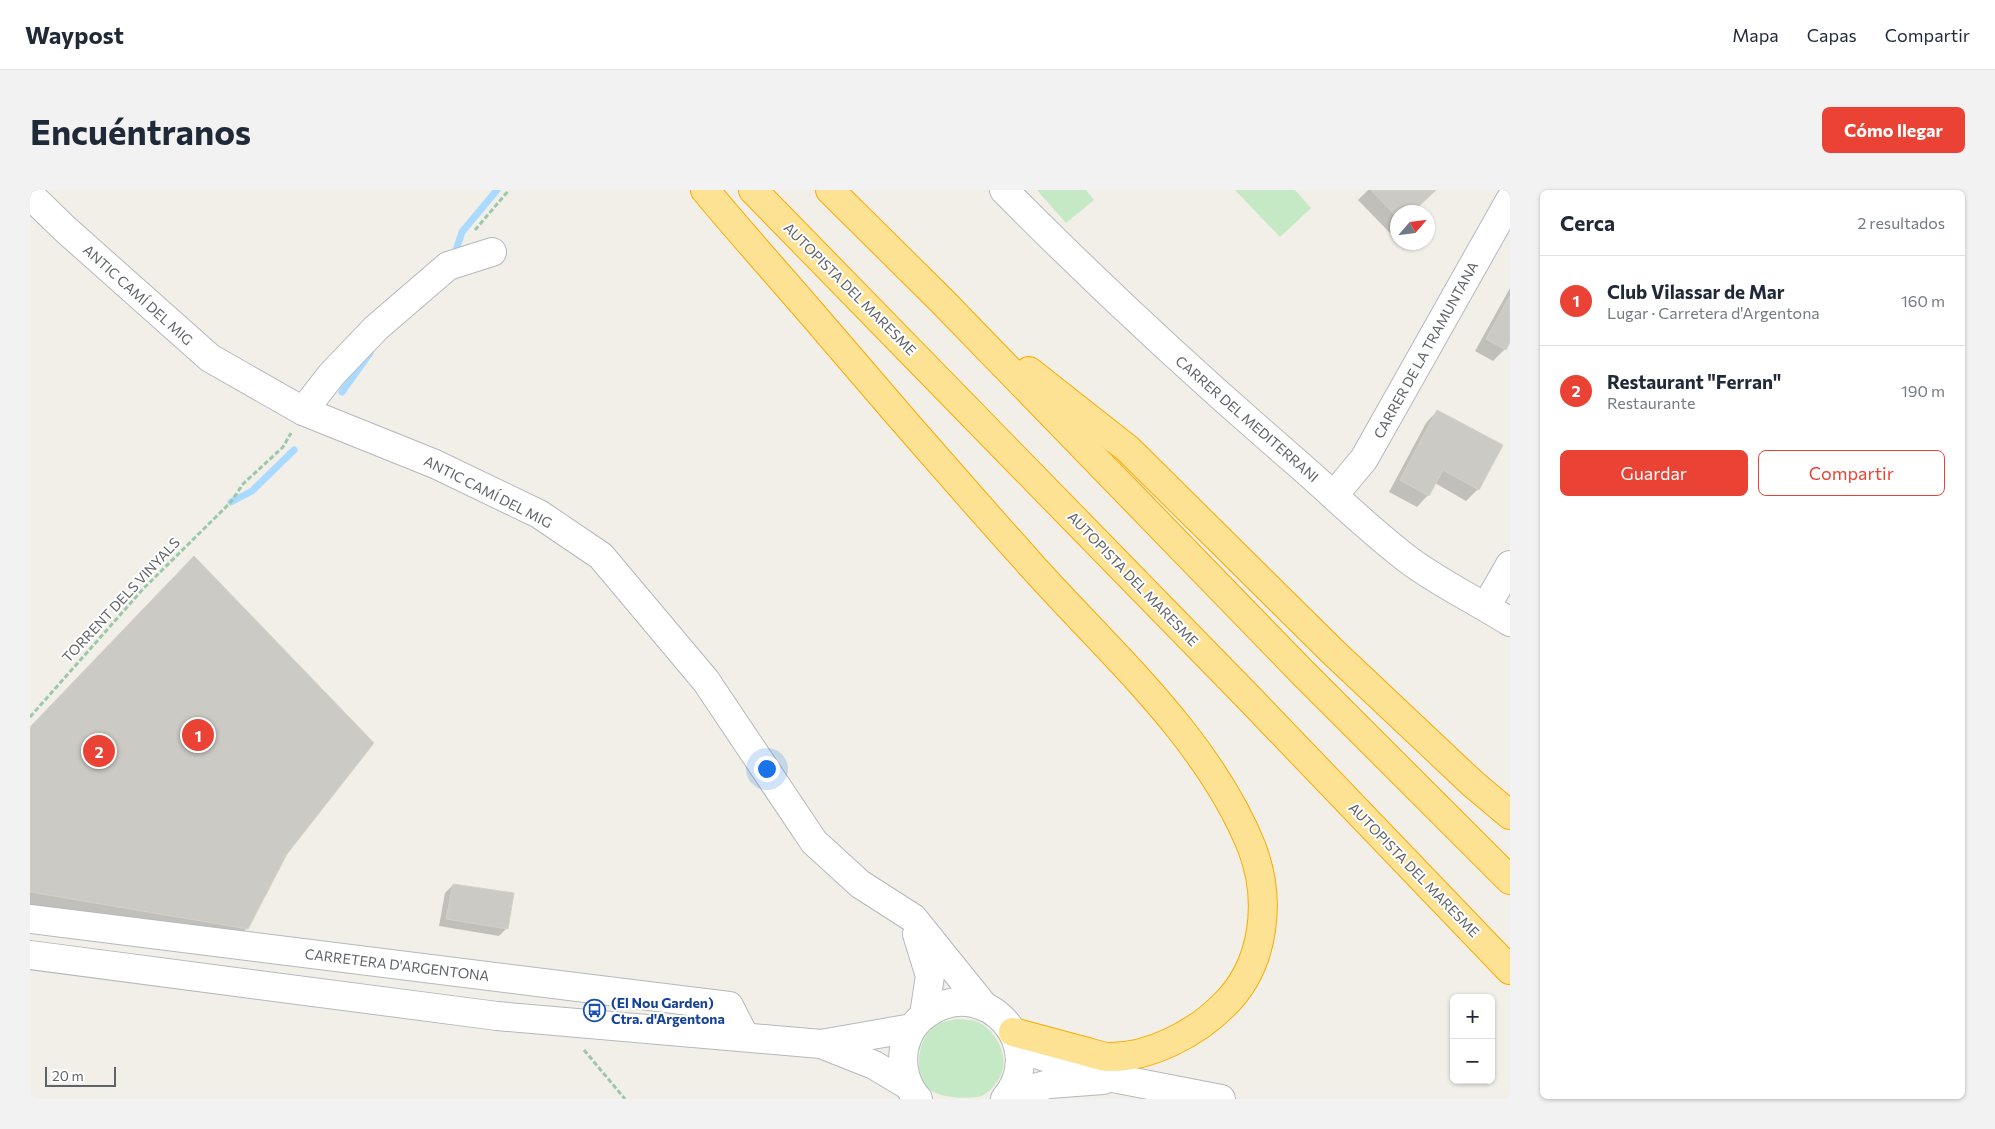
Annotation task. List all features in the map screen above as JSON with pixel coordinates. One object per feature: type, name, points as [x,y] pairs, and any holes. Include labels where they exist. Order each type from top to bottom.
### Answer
[{"type":"highway","points":[[705,190],[884,400],[1194,746],[1226,795],[1252,849],[1261,882],[1263,923],[1256,953],[1244,978],[1232,998],[1215,1014],[1192,1030],[1166,1044],[1141,1054],[1108,1057],[1016,1041]]},
{"type":"highway","name":"AUTOPISTA DEL MARESME","points":[[753,190],[1249,698],[1510,970]]},
{"type":"highway","points":[[830,190],[942,301],[1295,665],[1510,880]]},
{"type":"highway","points":[[942,301],[1128,448],[1332,652],[1510,815]]},
{"type":"street","name":"CARRER DEL MEDITERRANI","points":[[1004,190],[1092,279],[1176,357],[1334,495],[1364,525],[1412,562],[1510,622]]},
{"type":"street","name":"ANTIC CAMÍ DEL MIG","points":[[30,195],[65,229],[210,358],[303,411],[436,464],[539,514],[601,556],[706,681],[814,842],[860,884],[912,918],[983,1005],[995,1012],[1016,1041]]},
{"type":"street","name":"CARRER DE LA TRAMUNTANA","points":[[1334,495],[1364,460],[1510,200]]},
{"type":"street","points":[[303,411],[332,374],[376,328],[448,266],[492,252]]},
{"type":"street","points":[[1486,607],[1510,566]]},
{"type":"street","points":[[912,918],[930,976],[918,1022]]},
{"type":"street","name":"CARRETERA D'ARGENTONA","points":[[30,919],[729,1006],[745,1036]]},
{"type":"street","points":[[30,955],[497,1016],[821,1044],[874,1065],[914,1093]]},
{"type":"street","points":[[914,1093],[904,1072],[903,1057],[905,1042],[918,1022],[937,1006],[952,1002],[968,1002],[983,1005]]},
{"type":"street","points":[[821,1044],[918,1022]]},
{"type":"street","points":[[1006,1097],[1018,1073],[1016,1041],[1118,1079],[1221,1099]]},
{"type":"street","points":[[1006,1097],[1050,1084],[1118,1079]]},
{"type":"path","points":[[456,264],[460,250],[508,190]]},
{"type":"path","name":"TORRENT DELS VINYALS","points":[[30,717],[143,589],[231,502],[243,484],[283,447],[303,411]]},
{"type":"path","points":[[564,1021],[574,1038],[625,1099]]},
{"type":"green space","points":[[1037,190],[1086,190],[1094,200],[1066,223]]},
{"type":"green space","points":[[1235,190],[1295,190],[1311,208],[1280,237]]},
{"type":"green space","points":[[956,1019],[978,1022],[992,1033],[1001,1048],[1004,1064],[1002,1072],[993,1087],[982,1096],[960,1098],[944,1096],[931,1090],[922,1079],[919,1063],[921,1046],[924,1039],[934,1026]]},
{"type":"building","points":[[1371,190],[1436,190],[1420,205],[1390,205],[1390,210]]},
{"type":"building","points":[[1510,296],[1510,342],[1506,350],[1486,339]]},
{"type":"building","points":[[1437,410],[1503,445],[1479,490],[1443,470],[1429,496],[1400,480]]},
{"type":"building","points":[[194,556],[374,743],[287,854],[248,929],[30,892],[30,727]]},
{"type":"building","points":[[453,884],[514,893],[508,929],[446,919]]},
{"type":"waterway","name":"TORRENT DELS VINYALS","points":[[455,253],[462,232],[497,190]]},
{"type":"waterway","name":"TORRENT DELS VINYALS","points":[[342,392],[370,353]]},
{"type":"waterway","name":"TORRENT DELS VINYALS","points":[[231,502],[252,491],[294,450]]},
{"type":"place","name":"Club Vilassar de Mar","points":[[198,735]]},
{"type":"place","name":"Restaurant \"Ferran\"","points":[[99,751]]},
{"type":"place","name":"(El Nou Garden) Ctra. d'Argentona","points":[[595,1011]]}]
